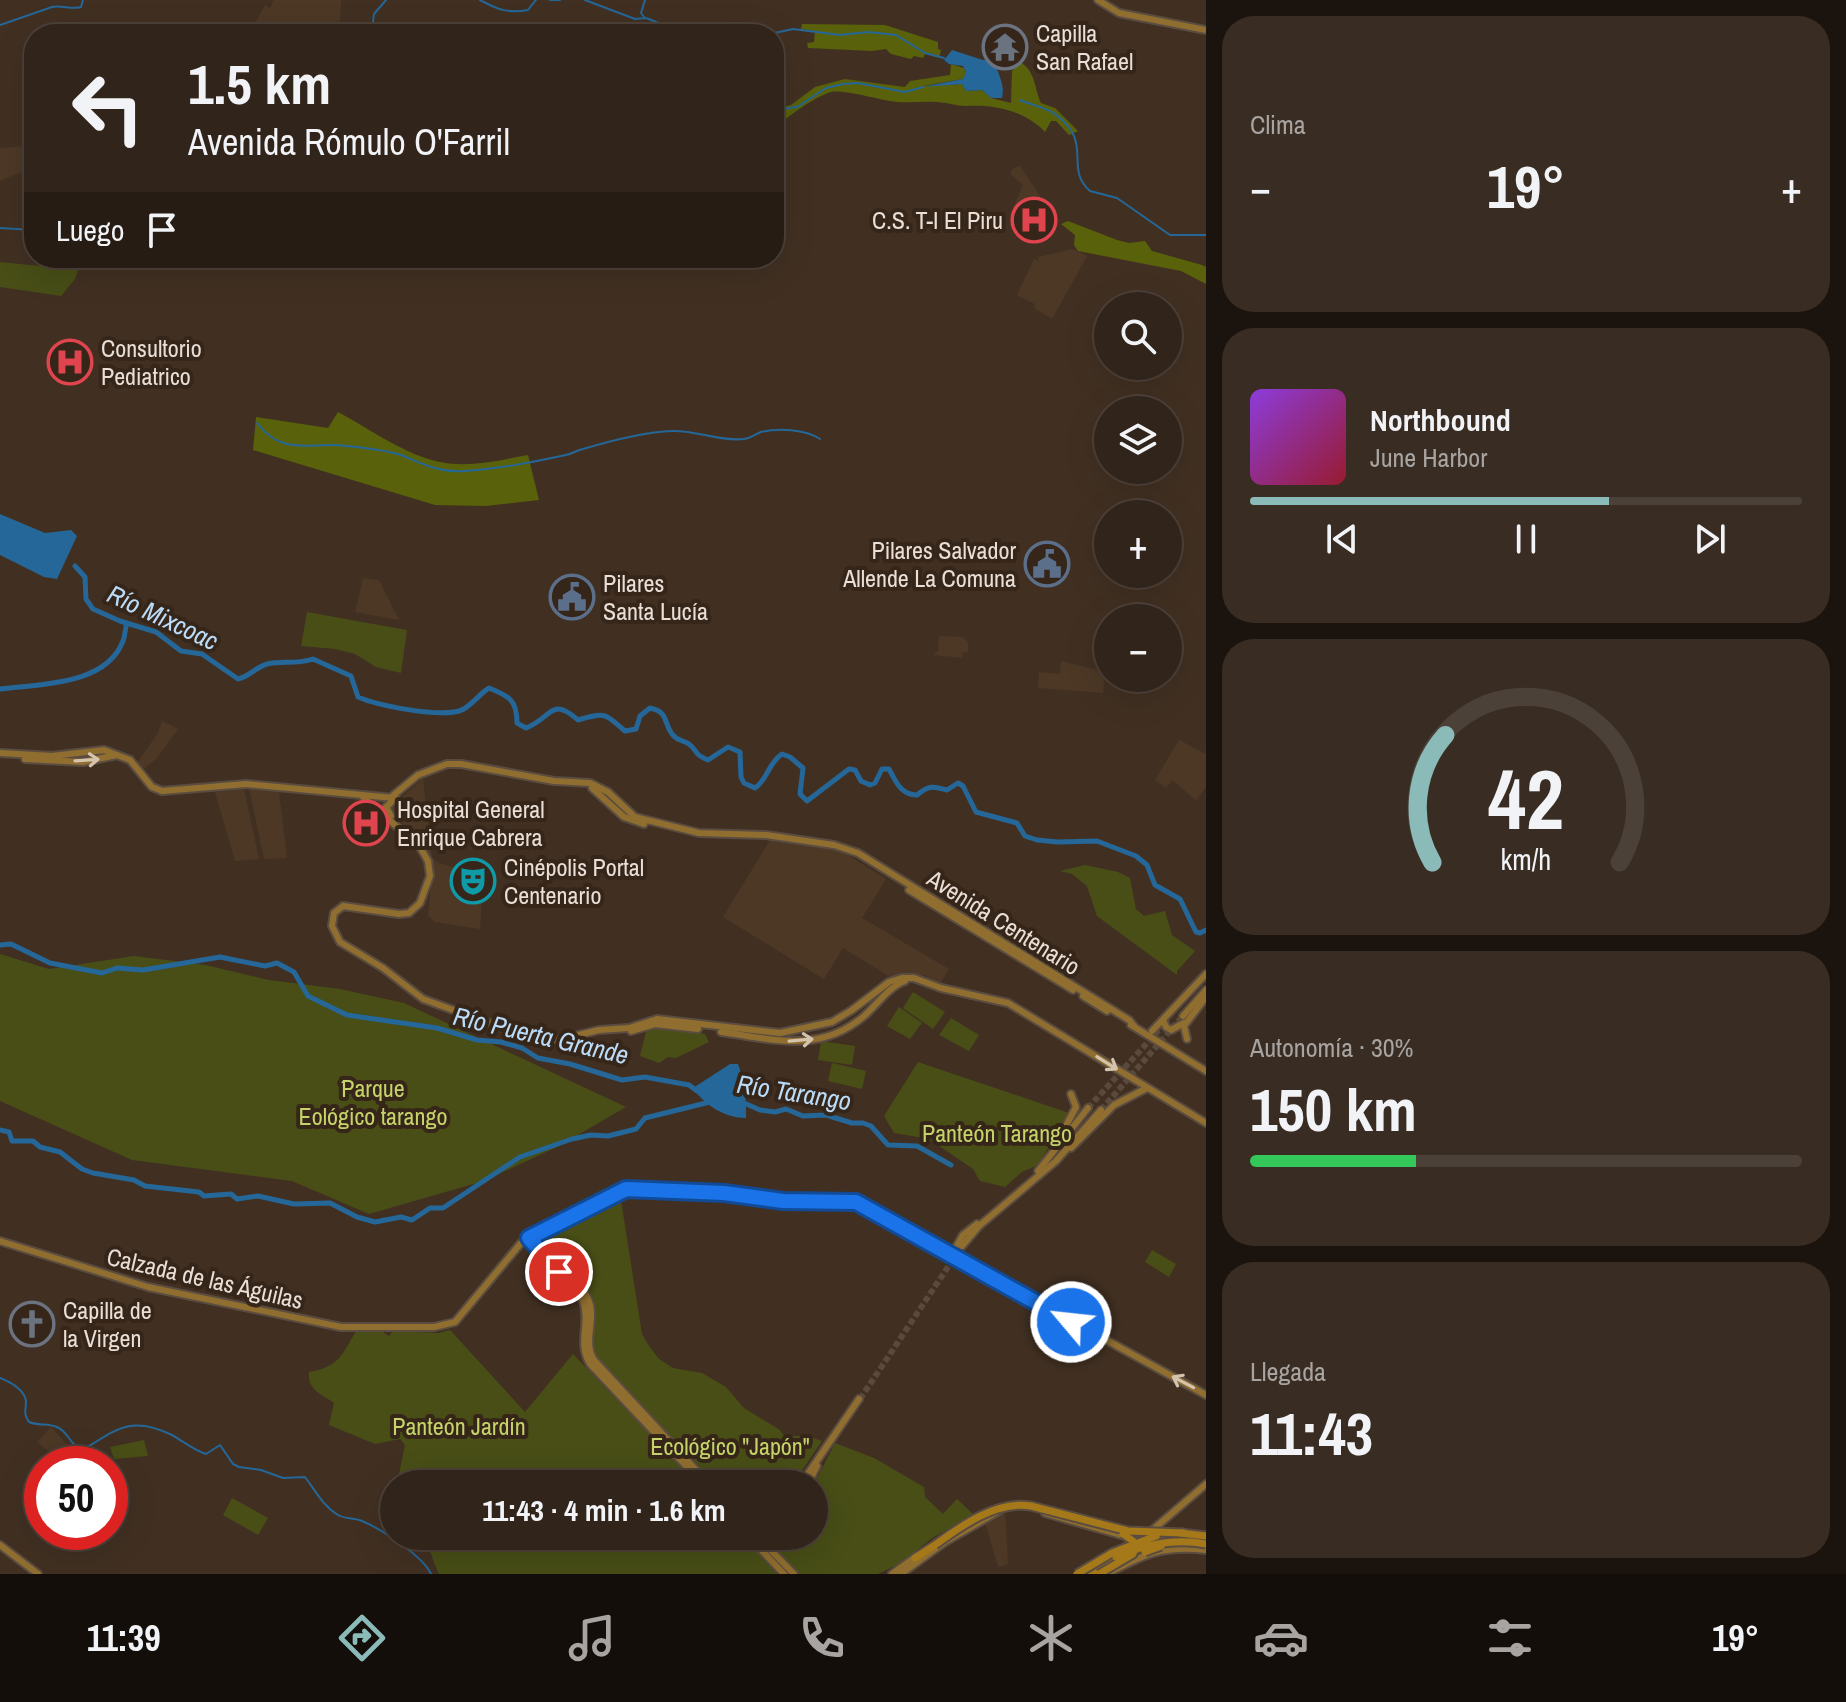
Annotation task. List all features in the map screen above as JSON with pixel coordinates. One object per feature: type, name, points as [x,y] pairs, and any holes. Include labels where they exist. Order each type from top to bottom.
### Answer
[{"type":"highway","points":[[915,1558],[984,1516],[1012,1505],[1031,1506],[1091,1527],[1127,1535],[1135,1548],[1131,1556],[1101,1574]]},
{"type":"highway","points":[[1069,1518],[1128,1531],[1184,1533],[1205,1542]]},
{"type":"highway","points":[[1075,1574],[1131,1544],[1184,1533]]},
{"type":"highway","points":[[1101,1574],[1162,1546],[1205,1542]]},
{"type":"highway","points":[[1087,1574],[1116,1557],[1147,1545],[1205,1542]]},
{"type":"main road","points":[[1098,0],[1119,13],[1206,30]]},
{"type":"main road","points":[[56,758],[100,749],[133,762],[158,791],[246,784],[393,798],[386,810],[414,840],[425,858],[425,882],[415,905],[400,911],[373,909],[348,902],[336,906],[329,920],[330,931],[336,941],[431,1007],[534,1043],[559,1043],[657,1019],[780,1033],[841,1018],[895,979],[909,977],[957,994]]},
{"type":"main road","points":[[0,755],[89,762],[117,755]]},
{"type":"main road","name":"Avenida Centenario","points":[[393,798],[418,775],[454,764],[554,781],[585,782],[643,821],[706,835],[774,837],[834,845],[852,852],[1063,986],[1206,1071]]},
{"type":"main road","points":[[359,795],[414,840]]},
{"type":"main road","points":[[359,795],[425,858]]},
{"type":"main road","name":"Avenida Centenario","points":[[852,852],[991,934],[1134,1026]]},
{"type":"main road","points":[[1152,1031],[1206,976]]},
{"type":"main road","points":[[605,1031],[630,1032],[655,1024],[782,1042],[829,1037],[853,1024],[903,981]]},
{"type":"main road","points":[[879,990],[893,983],[914,981],[1011,1005],[1206,1123]]},
{"type":"main road","points":[[1187,1039],[1185,1019],[1206,990]]},
{"type":"main road","points":[[1166,1020],[1166,1027],[1171,1030],[1206,997]]},
{"type":"main road","points":[[1049,1162],[1086,1135],[1114,1105],[1147,1088]]},
{"type":"main road","points":[[1049,1162],[1076,1108],[1071,1094]]},
{"type":"main road","points":[[1049,1162],[1088,1108]]},
{"type":"main road","points":[[961,1245],[1101,1110]]},
{"type":"main road","name":"Calzada de las Águilas","points":[[405,1328],[443,1327],[455,1322],[509,1254],[536,1242],[548,1229],[621,1190],[724,1193],[783,1201],[858,1203],[953,1257]]},
{"type":"main road","points":[[983,1221],[963,1235],[953,1257],[1206,1395]]},
{"type":"main road","name":"Calzada de las Águilas","points":[[0,1241],[166,1291],[341,1327],[443,1329],[456,1326],[521,1248],[536,1242]]},
{"type":"main road","points":[[536,1242],[588,1300],[591,1313],[588,1348],[594,1360],[693,1470]]},
{"type":"main road","points":[[811,1470],[860,1399]]},
{"type":"main road","points":[[1075,1574],[1113,1550],[1156,1532],[1206,1484]]},
{"type":"main road","points":[[901,1574],[979,1519],[1003,1505],[1023,1502],[1112,1527],[1156,1532],[1182,1530],[1205,1542]]},
{"type":"main road","points":[[892,1574],[936,1540],[1002,1510],[1022,1507],[1140,1540]]},
{"type":"main road","points":[[1101,1574],[1160,1547],[1205,1542]]},
{"type":"main road","points":[[0,1545],[38,1574]]},
{"type":"main road","points":[[768,1550],[789,1574]]},
{"type":"main road","points":[[770,1550],[789,1574]]},
{"type":"main road","points":[[1136,1558],[1147,1560]]},
{"type":"shaded area","points":[[274,0],[341,0],[337,24],[255,24],[265,5],[270,8]]},
{"type":"shaded area","points":[[24,146],[24,171],[0,181],[0,148]]},
{"type":"shaded area","points":[[1020,166],[1044,202],[1040,217],[1013,208],[1023,185],[1010,174],[1013,168]]},
{"type":"shaded area","points":[[1073,249],[1087,256],[1052,319],[1034,308],[1035,304],[1017,295],[1034,259],[1039,261],[1038,257]]},
{"type":"shaded area","points":[[363,578],[379,580],[399,620],[355,612]]},
{"type":"shaded area","points":[[939,636],[963,637],[968,642],[968,652],[962,653],[963,658],[933,655],[938,651]]},
{"type":"shaded area","points":[[1061,661],[1094,669],[1094,692],[1103,693],[1038,688],[1039,672],[1060,674]]},
{"type":"shaded area","points":[[162,721],[178,729],[156,759],[142,770],[137,763],[158,733]]},
{"type":"shaded area","points":[[1179,740],[1206,754],[1206,787],[1196,800],[1172,780],[1166,788],[1155,780]]},
{"type":"shaded area","points":[[423,778],[432,857],[437,862],[483,877],[480,929],[435,922],[428,915],[433,862],[427,846],[388,810]]},
{"type":"shaded area","points":[[249,788],[279,792],[287,858],[264,859]]},
{"type":"shaded area","points":[[244,789],[259,859],[235,861],[215,792]]},
{"type":"shaded area","points":[[770,840],[837,848],[886,879],[862,918],[949,969],[940,984],[915,974],[892,978],[843,948],[824,979],[723,917]]},
{"type":"shaded area","points":[[51,1427],[68,1446],[42,1446],[37,1442]]},
{"type":"shaded area","points":[[1005,1511],[1008,1564],[998,1567],[985,1522]]},
{"type":"green space","points":[[802,24],[885,25],[938,42],[938,49],[941,50],[939,58],[925,54],[923,58],[914,56],[911,59],[891,54],[886,49],[808,48],[807,43],[814,42],[815,31],[801,29]]},
{"type":"green space","points":[[1020,62],[1025,66],[1032,75],[1041,103],[1055,108],[1078,131],[1069,135],[1056,121],[1051,121],[1045,132],[1019,114],[988,106],[898,102],[837,92],[817,98],[784,120],[784,107],[815,87],[845,79],[905,87],[910,81],[950,75],[951,64],[964,68],[966,73],[963,79],[923,86],[962,84],[966,91],[982,90],[991,98],[1011,103],[1012,71]]},
{"type":"green space","points":[[1068,221],[1117,240],[1129,243],[1145,241],[1152,251],[1202,265],[1206,267],[1206,284],[1181,271],[1078,251],[1074,245],[1075,235],[1061,224]]},
{"type":"green space","points":[[0,262],[24,264],[24,268],[79,268],[75,279],[61,296],[0,287]]},
{"type":"green space","points":[[338,412],[401,448],[440,462],[473,464],[528,455],[539,500],[486,506],[435,505],[253,450],[256,417],[328,428]]},
{"type":"green space","points":[[307,612],[407,630],[401,673],[376,667],[355,654],[301,646]]},
{"type":"green space","points":[[1085,865],[1118,872],[1130,878],[1136,909],[1144,916],[1165,911],[1172,935],[1195,951],[1177,975],[1097,916],[1087,886],[1072,874],[1060,871]]},
{"type":"green space","name":"´Parque Eológico tarango","points":[[0,954],[49,969],[134,956],[206,965],[269,980],[340,989],[404,1003],[626,1107],[559,1146],[484,1181],[369,1214],[292,1181],[132,1160],[0,1101]]},
{"type":"green space","points":[[913,992],[945,1012],[933,1029],[903,1008]]},
{"type":"green space","points":[[899,1007],[922,1023],[910,1039],[887,1026]]},
{"type":"green space","points":[[951,1018],[979,1035],[969,1051],[939,1035]]},
{"type":"green space","points":[[647,1028],[705,1034],[709,1042],[659,1063],[640,1056]]},
{"type":"green space","points":[[821,1041],[855,1046],[852,1065],[818,1060]]},
{"type":"green space","name":"Panteón Tarango","points":[[918,1062],[1069,1113],[1038,1165],[1022,1172],[1005,1187],[980,1181],[973,1169],[929,1139],[894,1133],[884,1116]]},
{"type":"green space","points":[[832,1063],[866,1071],[862,1089],[828,1081]]},
{"type":"green space","name":"Ecológico \"Japón\"","points":[[620,1194],[642,1334],[649,1346],[659,1359],[673,1368],[702,1373],[726,1387],[744,1408],[780,1430],[784,1436],[807,1436],[822,1441],[802,1470],[700,1470],[594,1356],[575,1269],[543,1240],[567,1222]]},
{"type":"green space","points":[[1152,1250],[1176,1264],[1169,1277],[1145,1262]]},
{"type":"green space","name":"Panteón Jardín","points":[[450,1330],[525,1412],[573,1354],[685,1470],[400,1470],[405,1445],[400,1439],[375,1444],[329,1425],[334,1403],[313,1387],[309,1372],[333,1363],[356,1331],[381,1331],[389,1336],[393,1331],[439,1333]]},
{"type":"green space","points":[[144,1440],[148,1456],[128,1458],[128,1446],[115,1446]]},
{"type":"green space","points":[[835,1443],[874,1458],[924,1487],[925,1497],[943,1514],[957,1499],[974,1515],[932,1538],[901,1563],[878,1574],[799,1574],[777,1550],[828,1550],[828,1470],[821,1470]]},
{"type":"green space","points":[[232,1498],[268,1518],[258,1535],[223,1515]]},
{"type":"green space","points":[[428,1550],[760,1550],[783,1574],[439,1574]]},
{"type":"water","points":[[952,50],[983,60],[995,59],[1003,88],[1002,98],[991,98],[982,90],[966,91],[962,84],[922,87],[963,79],[966,72],[963,66],[944,60]]},
{"type":"water","points":[[0,514],[45,533],[71,530],[77,536],[57,579],[44,577],[0,555]]},
{"type":"water","points":[[730,1064],[738,1064],[745,1091],[746,1118],[730,1116],[716,1109],[693,1088]]},
{"type":"waterway","points":[[0,25],[52,7],[81,7],[83,0]]},
{"type":"waterway","points":[[373,24],[374,14],[386,0]]},
{"type":"waterway","points":[[480,0],[509,11],[528,10],[536,0]]},
{"type":"waterway","points":[[550,0],[560,0]]},
{"type":"waterway","points":[[585,0],[635,19],[646,18],[661,24]]},
{"type":"waterway","points":[[644,17],[641,13],[645,0]]},
{"type":"waterway","points":[[784,31],[896,35],[925,53],[944,58]]},
{"type":"waterway","points":[[784,109],[797,107],[826,88],[843,84],[858,83],[905,92],[923,87]]},
{"type":"waterway","points":[[1020,100],[1055,114],[1067,125],[1077,145],[1082,182],[1090,191],[1117,198],[1170,235],[1206,235]]},
{"type":"waterway","points":[[0,228],[24,229]]},
{"type":"waterway","points":[[257,423],[267,434],[288,444],[377,450],[448,471],[528,463],[627,437],[661,432],[681,431],[735,439],[783,430],[799,431],[820,439]]},
{"type":"waterway","name":"Río Mixcoac","points":[[75,566],[85,577],[86,599],[93,609],[156,632],[181,651],[202,654],[238,679],[267,664],[313,659],[351,676],[358,697],[393,707],[437,713],[463,710],[489,688],[510,700],[517,723],[526,728],[557,709],[578,720],[604,716],[625,731],[636,729],[640,716],[650,708],[663,715],[674,737],[689,744],[703,758],[708,760],[728,747],[740,752],[741,777],[744,783],[755,788],[777,758],[782,754],[790,757],[803,768],[800,794],[807,801],[849,769],[855,770],[861,781],[870,785],[875,783],[882,769],[889,769],[900,787],[907,793],[917,795],[931,787],[947,790],[958,783],[963,786],[976,812],[1017,823],[1025,836],[1058,842],[1097,841],[1136,856],[1147,865],[1155,885],[1180,899],[1196,932],[1206,930]]},
{"type":"waterway","points":[[0,689],[87,675],[114,656],[123,641],[127,623]]},
{"type":"waterway","name":"Río Puerta Grande","points":[[0,945],[11,944],[50,963],[102,973],[117,968],[143,970],[220,957],[265,966],[277,963],[294,972],[308,996],[347,1015],[437,1028],[477,1040],[501,1042],[522,1048],[538,1058],[622,1080],[645,1077],[689,1085],[697,1091]]},
{"type":"waterway","points":[[0,1130],[9,1132],[12,1141],[33,1141],[40,1147],[60,1152],[82,1169],[134,1180],[145,1186],[199,1192],[204,1196],[231,1194],[237,1199],[258,1196],[294,1204],[330,1203],[375,1222],[401,1217],[412,1220],[430,1208],[443,1208],[520,1157],[572,1139],[591,1135],[608,1136],[636,1129],[645,1118],[710,1102]]},
{"type":"waterway","name":"Río Tarango","points":[[744,1103],[760,1110],[775,1112],[786,1109],[803,1116],[826,1115],[863,1123],[871,1126],[888,1145],[917,1146],[951,1165]]},
{"type":"waterway","points":[[0,1378],[22,1393],[29,1422],[57,1427],[83,1450],[125,1427],[146,1426],[172,1435],[206,1454],[220,1445],[233,1464],[239,1467],[261,1470],[283,1478],[305,1477],[333,1511],[362,1521],[390,1537],[420,1559],[431,1574]]},
{"type":"tunnel","points":[[1101,1110],[1183,1016]]},
{"type":"tunnel","points":[[1088,1108],[1168,1020]]},
{"type":"tunnel","points":[[860,1399],[962,1246]]},
{"type":"place","name":"Capilla San Rafael","points":[[1005,47]]},
{"type":"place","name":"C.S. T-I El Piru","points":[[1034,220]]},
{"type":"place","name":"Consultorio Pediatrico","points":[[70,362]]},
{"type":"place","name":"Pilares Salvador Allende La Comuna","points":[[1047,564]]},
{"type":"place","name":"Pilares Santa Lucía","points":[[572,597]]},
{"type":"place","name":"Hospital General Enrique Cabrera","points":[[366,823]]},
{"type":"place","name":"Cinépolis Portal Centenario","points":[[473,881]]},
{"type":"place","name":"Capilla de la Virgen","points":[[32,1324]]},
{"type":"route","points":[[559,1272],[529,1238],[621,1190],[724,1193],[783,1201],[856,1202],[1071,1322]]}]
